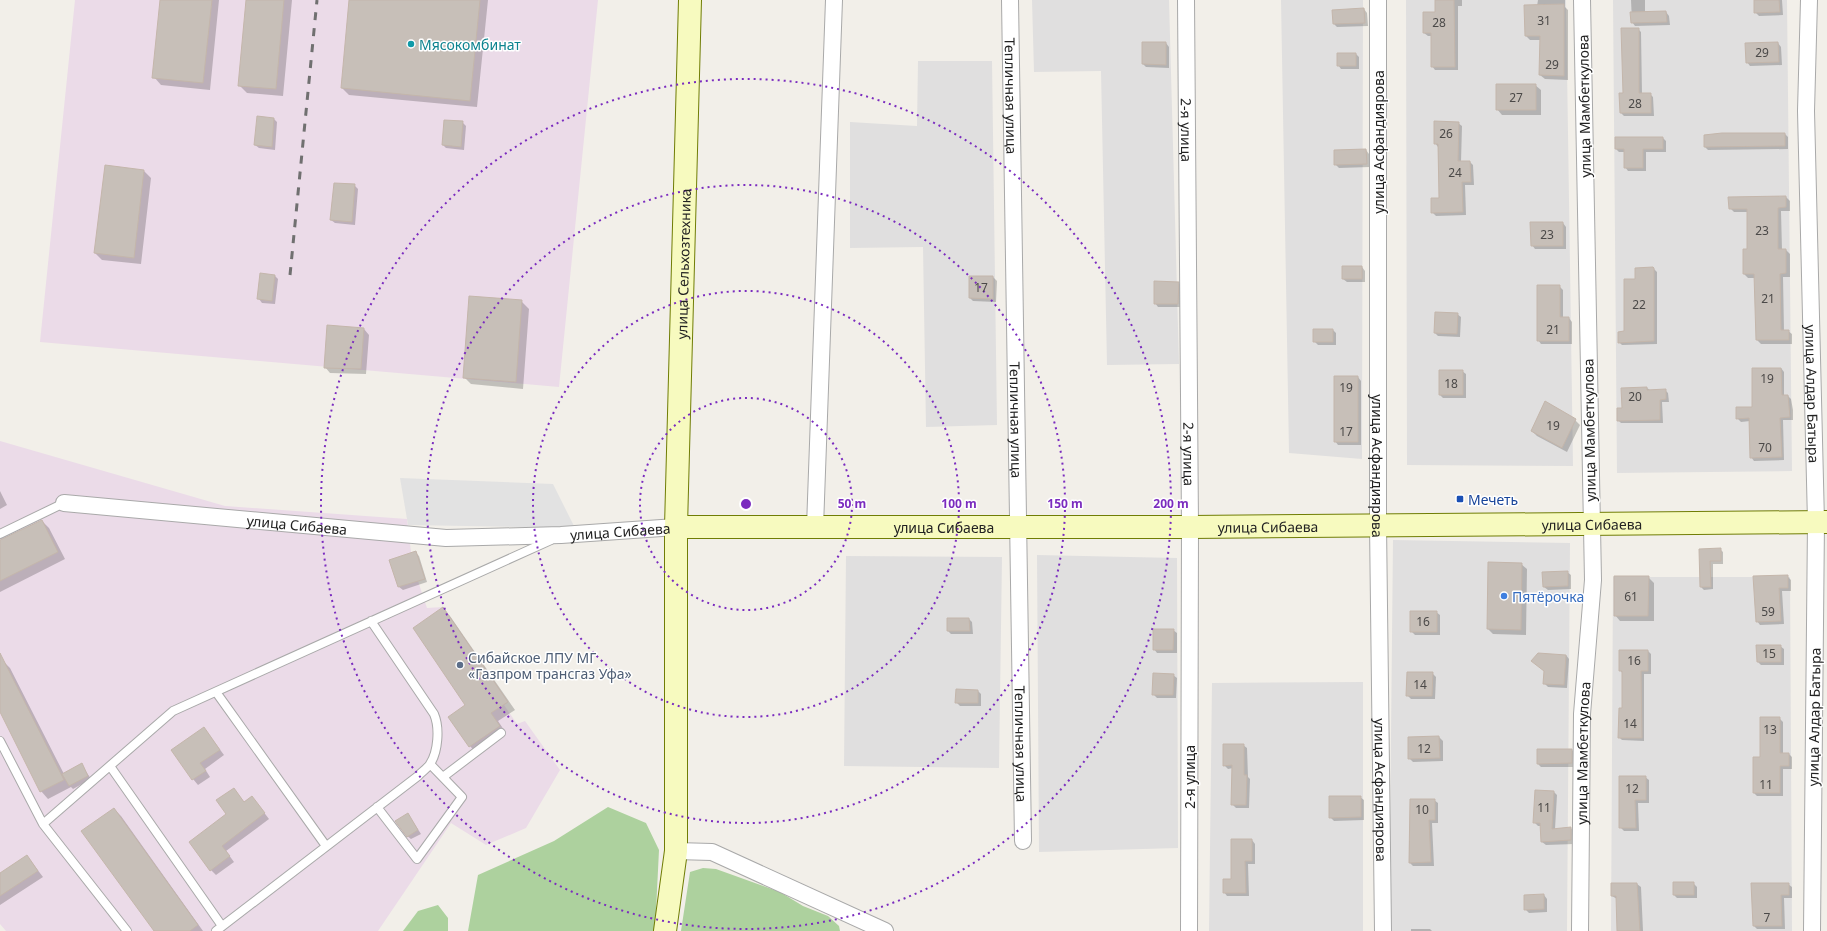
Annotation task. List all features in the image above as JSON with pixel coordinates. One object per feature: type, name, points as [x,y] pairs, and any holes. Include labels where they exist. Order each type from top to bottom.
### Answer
[{"type":"main road","name":"улица Сельхозтехника","points":[[665,931],[676,851],[676,527],[690,0]]},
{"type":"main road","name":"улица Сибаева","points":[[676,527],[1190,527],[1822,522]]},
{"type":"street","points":[[815,527],[834,0]]},
{"type":"street","name":"Тепличная улица","points":[[1010,0],[1023,841]]},
{"type":"street","name":"2-я улица","points":[[1186,0],[1190,527],[1189,931]]},
{"type":"street","name":"улица Асфандиярова","points":[[1378,0],[1378,525],[1383,931]]},
{"type":"street","name":"улица Мамбеткулова","points":[[1580,931],[1582,714],[1593,580],[1582,0]]},
{"type":"street","name":"улица Алдар Батыра","points":[[1809,0],[1806,112],[1822,522],[1812,931]]},
{"type":"street","name":"улица Сибаева","points":[[64,503],[446,538],[561,535],[676,527]]},
{"type":"street","points":[[676,851],[712,852],[885,931]]},
{"type":"lane","points":[[0,534],[64,503]]},
{"type":"lane","points":[[43,824],[173,711],[561,535]]},
{"type":"lane","points":[[110,766],[219,929],[377,807],[430,764],[439,734],[438,723],[434,714],[370,621]]},
{"type":"lane","points":[[216,692],[326,846]]},
{"type":"lane","points":[[443,777],[501,733]]},
{"type":"lane","points":[[0,741],[43,824],[127,931]]},
{"type":"lane","points":[[377,807],[417,859],[462,797],[430,764]]},
{"type":"shaded area","points":[[75,0],[598,0],[559,387],[40,342]]},
{"type":"shaded area","points":[[1032,0],[1169,0],[1179,364],[1107,365],[1101,71],[1034,72]]},
{"type":"shaded area","points":[[1281,0],[1363,0],[1362,459],[1289,453]]},
{"type":"shaded area","points":[[1406,0],[1566,0],[1573,466],[1407,465]]},
{"type":"shaded area","points":[[1613,0],[1787,0],[1792,471],[1617,473]]},
{"type":"shaded area","points":[[918,61],[992,61],[997,425],[926,427],[923,247],[850,248],[850,122],[917,126]]},
{"type":"shaded area","name":"Сибайское ЛПУ МГ «Газпром трансгаз Уфа»","points":[[0,441],[225,506],[407,519],[411,552],[416,551],[425,579],[418,581],[427,608],[443,607],[508,702],[504,705],[517,724],[525,721],[560,770],[526,828],[486,845],[451,823],[378,931],[6,931],[0,924]]},
{"type":"shaded area","points":[[400,478],[553,484],[575,528],[408,525]]},
{"type":"shaded area","points":[[1393,540],[1570,543],[1567,931],[1389,931]]},
{"type":"shaded area","points":[[1037,555],[1177,558],[1178,848],[1039,852]]},
{"type":"shaded area","points":[[846,556],[1002,557],[999,768],[844,766]]},
{"type":"shaded area","points":[[1613,577],[1790,577],[1792,931],[1611,931]]},
{"type":"shaded area","points":[[1363,682],[1363,931],[1209,931],[1212,683]]},
{"type":"green space","points":[[608,807],[646,823],[659,850],[655,931],[468,931],[478,875],[554,841]]},
{"type":"green space","points":[[703,868],[716,869],[780,892],[803,906],[828,916],[839,926],[840,931],[681,931],[690,872]]},
{"type":"green space","points":[[438,905],[448,918],[448,931],[403,931],[418,911]]},
{"type":"building","points":[[160,0],[212,0],[203,83],[152,78]]},
{"type":"building","points":[[246,0],[284,0],[276,89],[238,86]]},
{"type":"building","name":"Мясокомбинат","points":[[349,0],[480,0],[470,101],[341,88]]},
{"type":"building","points":[[1435,0],[1454,0],[1455,67],[1431,67],[1431,33],[1423,33],[1423,12],[1435,12]]},
{"type":"building","points":[[1754,0],[1779,0],[1780,12],[1754,13]]},
{"type":"building","points":[[1564,4],[1564,76],[1539,75],[1540,36],[1525,36],[1524,5]]},
{"type":"building","points":[[1364,8],[1365,23],[1333,24],[1332,10]]},
{"type":"building","points":[[1666,11],[1667,22],[1631,23],[1630,12]]},
{"type":"building","points":[[1621,28],[1639,28],[1639,93],[1651,93],[1651,113],[1620,113],[1619,93],[1623,93]]},
{"type":"building","points":[[1142,42],[1166,42],[1166,65],[1142,64]]},
{"type":"building","points":[[1778,42],[1779,62],[1746,63],[1745,43]]},
{"type":"building","points":[[1337,53],[1356,53],[1356,66],[1337,66]]},
{"type":"building","points":[[1496,84],[1536,84],[1536,110],[1496,110]]},
{"type":"building","points":[[257,116],[274,118],[272,147],[254,145]]},
{"type":"building","points":[[444,120],[463,121],[461,147],[442,145]]},
{"type":"building","points":[[1434,121],[1459,122],[1458,161],[1470,161],[1471,182],[1462,182],[1463,212],[1431,213],[1431,198],[1439,198],[1438,144],[1434,144]]},
{"type":"building","points":[[1722,133],[1785,133],[1785,146],[1704,147],[1704,135]]},
{"type":"building","points":[[1615,137],[1663,137],[1663,149],[1643,149],[1643,168],[1624,168],[1624,149],[1615,149]]},
{"type":"building","points":[[1366,149],[1367,164],[1334,165],[1334,150]]},
{"type":"building","points":[[105,165],[144,170],[134,258],[94,253]]},
{"type":"building","points":[[334,183],[355,184],[352,222],[330,220]]},
{"type":"building","points":[[1786,196],[1786,207],[1778,208],[1778,249],[1786,249],[1786,273],[1780,274],[1781,330],[1789,330],[1789,340],[1756,340],[1754,274],[1743,274],[1743,249],[1747,249],[1747,209],[1729,209],[1728,197]]},
{"type":"building","points":[[1530,222],[1563,222],[1563,246],[1531,246]]},
{"type":"building","points":[[1342,266],[1362,266],[1362,279],[1342,279]]},
{"type":"building","points":[[1653,267],[1654,341],[1618,343],[1618,332],[1624,331],[1624,279],[1635,279],[1635,268]]},
{"type":"building","points":[[260,273],[275,275],[272,301],[257,299]]},
{"type":"building","points":[[969,276],[993,276],[993,299],[969,298]]},
{"type":"building","points":[[1154,281],[1179,282],[1178,304],[1154,304]]},
{"type":"building","points":[[1537,285],[1560,285],[1560,317],[1569,317],[1569,341],[1537,341]]},
{"type":"building","points":[[469,296],[522,300],[516,382],[463,378]]},
{"type":"building","points":[[1435,312],[1458,313],[1457,334],[1434,333]]},
{"type":"building","points":[[327,325],[364,328],[361,369],[324,368]]},
{"type":"building","points":[[1313,329],[1333,329],[1333,342],[1313,342]]},
{"type":"building","points":[[1752,368],[1781,368],[1782,395],[1788,395],[1790,417],[1780,418],[1782,457],[1750,458],[1749,418],[1736,419],[1736,407],[1752,407]]},
{"type":"building","points":[[1439,370],[1463,370],[1463,395],[1439,395]]},
{"type":"building","points":[[1334,376],[1358,376],[1358,442],[1334,442]]},
{"type":"building","points":[[1647,387],[1647,390],[1666,389],[1666,399],[1660,400],[1660,420],[1617,421],[1617,408],[1622,408],[1621,388]]},
{"type":"building","points":[[1545,401],[1576,419],[1562,448],[1531,431]]},
{"type":"building","points":[[42,520],[58,552],[0,581],[0,540]]},
{"type":"building","points":[[1721,548],[1721,561],[1710,561],[1711,587],[1700,587],[1699,549]]},
{"type":"building","points":[[416,551],[425,579],[398,587],[389,560]]},
{"type":"building","name":"Пятёрочка","points":[[1488,562],[1522,563],[1521,630],[1487,629]]},
{"type":"building","points":[[1568,571],[1568,586],[1543,587],[1542,572]]},
{"type":"building","points":[[1788,575],[1788,588],[1779,588],[1781,621],[1756,622],[1753,576]]},
{"type":"building","points":[[1614,576],[1649,576],[1648,616],[1614,616]]},
{"type":"building","name":"Сибайское ЛПУ МГ «Газпром трансгаз Уфа»","points":[[443,607],[508,702],[491,713],[500,726],[469,747],[448,717],[465,705],[413,628]]},
{"type":"building","points":[[1410,611],[1437,611],[1437,632],[1410,632]]},
{"type":"building","points":[[947,618],[969,618],[970,631],[947,631]]},
{"type":"building","points":[[1153,629],[1174,629],[1173,650],[1153,650]]},
{"type":"building","points":[[1756,645],[1781,645],[1781,662],[1757,662]]},
{"type":"building","points":[[1619,650],[1648,650],[1648,671],[1641,671],[1642,738],[1618,738],[1619,708],[1622,708],[1622,671],[1619,671]]},
{"type":"building","points":[[0,653],[64,780],[40,792],[0,712]]},
{"type":"building","points":[[1538,653],[1566,655],[1564,685],[1543,684],[1544,671],[1531,661]]},
{"type":"building","points":[[1407,672],[1433,672],[1432,696],[1406,696]]},
{"type":"building","points":[[1153,673],[1174,674],[1173,695],[1152,695]]},
{"type":"building","points":[[956,689],[978,690],[978,703],[955,703]]},
{"type":"building","points":[[1760,717],[1780,717],[1780,753],[1789,753],[1789,766],[1780,766],[1780,793],[1753,793],[1753,757],[1760,757]]},
{"type":"building","points":[[204,727],[220,750],[200,763],[206,771],[192,780],[171,750]]},
{"type":"building","points":[[1439,736],[1440,758],[1408,759],[1408,737]]},
{"type":"building","points":[[1223,744],[1244,744],[1244,775],[1247,775],[1246,805],[1231,805],[1232,765],[1223,766]]},
{"type":"building","points":[[1537,749],[1572,749],[1572,763],[1537,764]]},
{"type":"building","points":[[82,763],[88,776],[69,786],[62,774]]},
{"type":"building","points":[[1619,776],[1646,776],[1646,800],[1635,800],[1636,828],[1619,828]]},
{"type":"building","points":[[234,788],[244,802],[252,796],[265,813],[222,846],[230,856],[210,871],[189,842],[226,814],[216,800]]},
{"type":"building","points":[[1535,790],[1554,791],[1552,829],[1571,827],[1571,840],[1541,842],[1540,823],[1533,823]]},
{"type":"building","points":[[1329,796],[1361,796],[1361,817],[1329,818]]},
{"type":"building","points":[[1410,799],[1435,799],[1435,820],[1429,820],[1431,862],[1409,863]]},
{"type":"building","points":[[114,808],[198,925],[190,931],[154,931],[81,831]]},
{"type":"building","points":[[408,813],[418,830],[407,837],[395,821]]},
{"type":"building","points":[[1231,839],[1252,839],[1252,861],[1245,861],[1246,893],[1223,893],[1223,879],[1231,879]]},
{"type":"building","points":[[27,855],[38,871],[0,896],[0,873]]},
{"type":"building","points":[[1673,882],[1694,882],[1694,895],[1673,895]]},
{"type":"building","points":[[1611,883],[1637,883],[1640,931],[1617,931],[1616,896],[1611,896]]},
{"type":"building","points":[[1751,883],[1789,883],[1789,895],[1781,895],[1782,926],[1753,926]]},
{"type":"building","points":[[1544,894],[1544,909],[1524,910],[1524,895]]},
{"type":"railway","points":[[290,275],[317,0]]},
{"type":"place","name":"Мясокомбинат","points":[[411,44]]},
{"type":"place","name":"Мечеть","points":[[1460,499]]},
{"type":"place","name":"Пятёрочка","points":[[1504,596]]},
{"type":"place","name":"Сибайское ЛПУ МГ «Газпром трансгаз Уфа»","points":[[460,665]]}]
